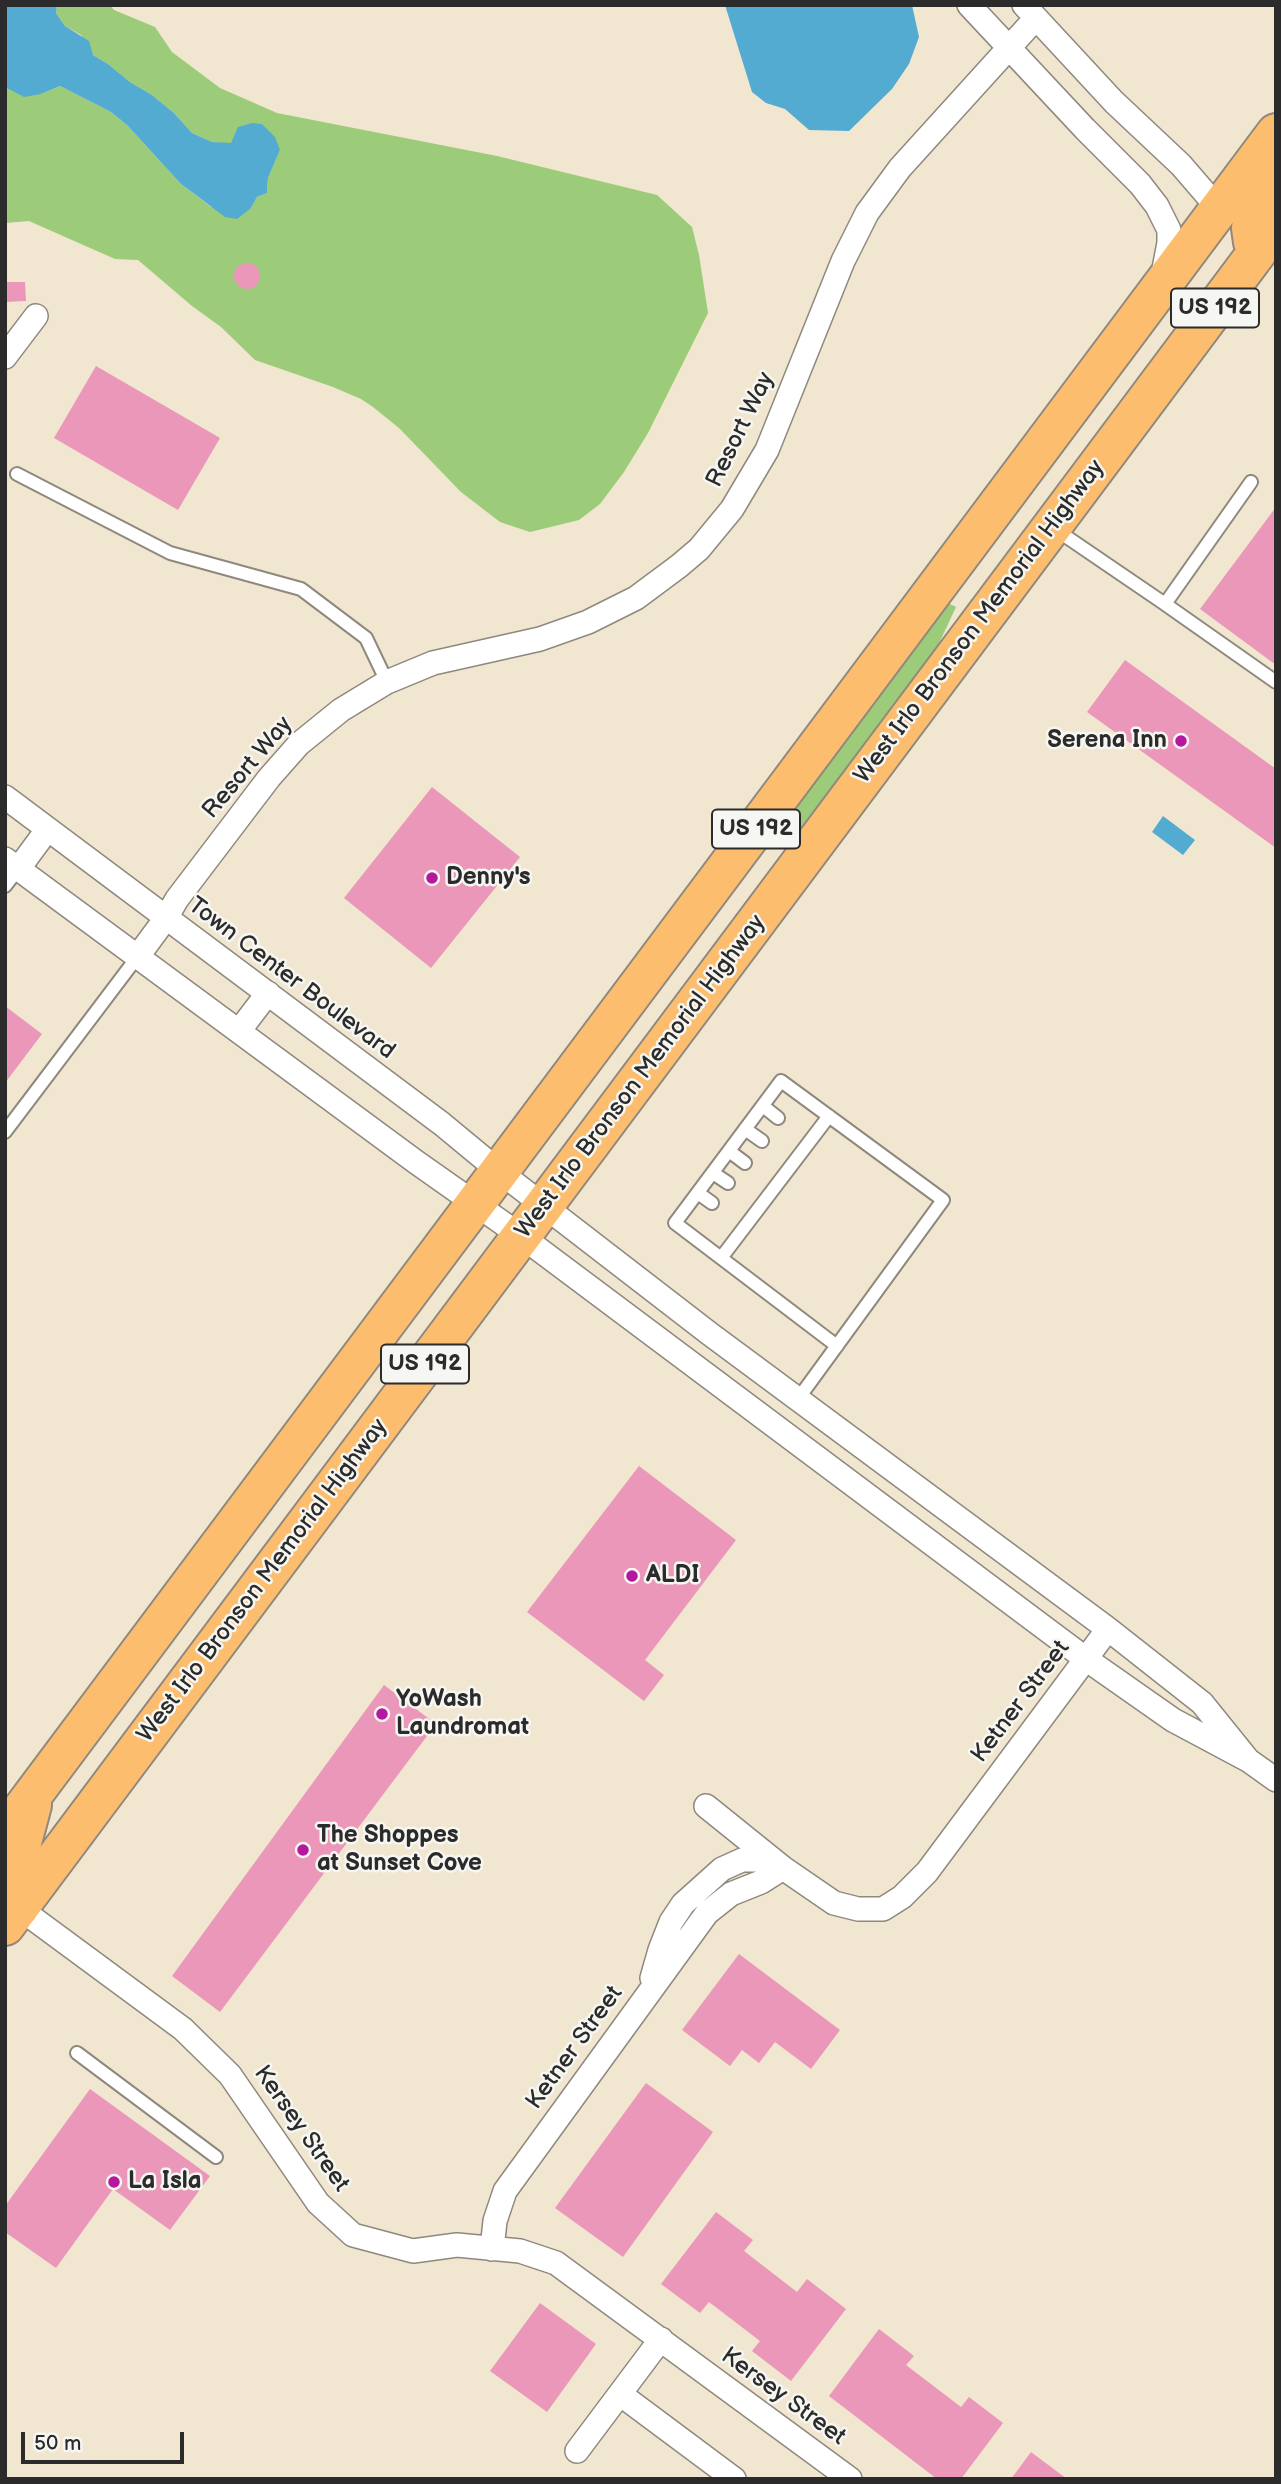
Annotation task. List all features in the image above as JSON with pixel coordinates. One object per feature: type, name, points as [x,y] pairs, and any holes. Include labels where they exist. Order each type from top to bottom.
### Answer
[{"type":"highway","name":"US 192","points":[[5,1832],[1275,134]]},
{"type":"highway","points":[[1266,239],[1252,242],[1251,228],[1275,134]]},
{"type":"highway","points":[[1172,365],[1205,278],[1218,208]]},
{"type":"highway","name":"West Irlo Bronson Memorial Highway","points":[[12,1917],[1266,239]]},
{"type":"highway","points":[[12,1917],[20,1850],[37,1790]]},
{"type":"street","points":[[969,5],[1140,184],[1164,217],[1169,230],[1168,250],[1164,272],[1155,294]]},
{"type":"street","points":[[1030,12],[1114,102],[1181,165],[1218,208]]},
{"type":"street","name":"Resort Way","points":[[138,956],[177,899],[282,762],[320,726],[387,682],[433,663],[540,639],[588,622],[636,598],[699,549],[732,509],[767,450],[842,261],[867,214],[900,168],[1008,48],[1030,12]]},
{"type":"street","points":[[5,357],[36,316]]},
{"type":"street","name":"Town Center Boulevard","points":[[5,797],[442,1124],[710,1334],[1108,1629],[1202,1703],[1248,1760]]},
{"type":"street","points":[[47,830],[10,871],[138,956],[416,1162],[476,1203],[1086,1659],[1173,1720],[1248,1760],[1276,1780]]},
{"type":"street","points":[[239,1031],[268,993]]},
{"type":"street","points":[[688,1361],[710,1334]]},
{"type":"street","points":[[845,1478],[867,1449]]},
{"type":"street","name":"Ketner Street","points":[[706,1805],[783,1868],[834,1903],[858,1909],[883,1909],[902,1897],[927,1872],[1108,1629]]},
{"type":"street","name":"Ketner Street","points":[[492,2249],[495,2221],[505,2191],[707,1913],[731,1894],[761,1882],[783,1868]]},
{"type":"street","name":"Kersey Street","points":[[12,1917],[183,2029],[230,2075],[318,2203],[353,2235],[413,2251],[457,2245],[520,2251],[556,2263],[850,2479]]},
{"type":"street","points":[[577,2451],[661,2339]]},
{"type":"street","points":[[620,2394],[734,2479]]},
{"type":"lane","points":[[17,474],[170,553],[301,589],[366,638],[387,682]]},
{"type":"lane","points":[[1165,604],[1251,482]]},
{"type":"lane","points":[[1052,527],[1276,682]]},
{"type":"lane","points":[[5,1132],[138,956]]},
{"type":"lane","points":[[798,1399],[943,1200],[781,1081],[675,1223],[836,1346]]},
{"type":"lane","points":[[763,1106],[778,1118]]},
{"type":"lane","points":[[721,1258],[740,1224],[804,1137],[829,1116]]},
{"type":"lane","points":[[746,1129],[762,1141]]},
{"type":"lane","points":[[729,1151],[745,1163]]},
{"type":"lane","points":[[713,1172],[728,1183]]},
{"type":"lane","points":[[698,1193],[712,1203]]},
{"type":"lane","points":[[77,2053],[216,2157]]},
{"type":"green space","points":[[57,5],[110,5],[114,10],[155,27],[172,52],[220,88],[277,113],[497,156],[657,195],[692,227],[708,313],[648,433],[600,504],[579,520],[530,532],[500,522],[461,492],[399,428],[373,407],[333,387],[255,360],[221,327],[138,260],[115,259],[29,221],[5,223],[5,87],[41,94],[60,86],[111,112],[127,125],[181,184],[211,207],[251,208],[257,197],[267,193],[268,178],[280,150],[212,142],[192,133],[174,113],[152,95],[93,55],[81,35],[65,26],[56,13]]},
{"type":"green space","points":[[948,603],[956,607],[935,652],[796,838],[784,840],[799,803]]},
{"type":"water","points":[[5,5],[57,5],[56,13],[65,26],[89,41],[93,55],[152,95],[174,113],[192,133],[212,142],[231,143],[238,127],[252,123],[262,124],[275,137],[280,150],[268,178],[267,193],[257,197],[251,208],[237,219],[225,217],[181,184],[127,125],[111,112],[60,86],[24,97],[5,87]]},
{"type":"water","points":[[725,5],[912,5],[919,37],[909,64],[892,89],[849,131],[809,130],[785,109],[766,103],[752,92]]},
{"type":"water","points":[[1163,816],[1195,840],[1183,855],[1152,832]]},
{"type":"building","points":[[247,263],[256,267],[260,276],[256,285],[247,289],[238,285],[234,276],[238,267]]},
{"type":"building","points":[[5,282],[25,282],[26,301],[5,302]]},
{"type":"building","points":[[96,366],[220,438],[178,510],[54,438]]},
{"type":"building","points":[[1276,507],[1276,665],[1200,609]]},
{"type":"building","name":"Serena Inn","points":[[1125,660],[1276,769],[1276,848],[1087,712]]},
{"type":"building","name":"Denny's","points":[[432,787],[520,857],[431,968],[344,898]]},
{"type":"building","points":[[5,1006],[42,1034],[5,1083]]},
{"type":"building","name":"ALDI","points":[[639,1466],[736,1540],[645,1660],[664,1675],[644,1701],[527,1612]]},
{"type":"building","name":"The Shoppes at Sunset Cove","points":[[384,1685],[436,1724],[220,2012],[172,1976]]},
{"type":"building","points":[[739,1954],[840,2030],[811,2069],[775,2042],[759,2063],[742,2050],[730,2066],[682,2030]]},
{"type":"building","points":[[646,2083],[713,2132],[623,2257],[555,2208]]},
{"type":"building","name":"La Isla","points":[[90,2089],[210,2176],[170,2230],[113,2189],[56,2268],[5,2232],[5,2206]]},
{"type":"building","points":[[716,2212],[753,2240],[744,2251],[797,2292],[807,2279],[846,2309],[791,2381],[752,2351],[760,2341],[709,2302],[700,2313],[661,2284]]},
{"type":"building","points":[[540,2303],[596,2344],[547,2412],[490,2371]]},
{"type":"building","points":[[879,2329],[914,2356],[906,2365],[961,2407],[969,2397],[1003,2423],[961,2479],[937,2479],[829,2396]]},
{"type":"building","points":[[1031,2452],[1067,2479],[1011,2479]]},
{"type":"place","name":"Serena Inn","points":[[1181,741]]},
{"type":"place","name":"Denny's","points":[[432,878]]},
{"type":"place","name":"ALDI","points":[[632,1576]]},
{"type":"place","name":"YoWash Laundromat","points":[[382,1714]]},
{"type":"place","name":"The Shoppes at Sunset Cove","points":[[303,1850]]},
{"type":"place","name":"La Isla","points":[[114,2182]]}]
